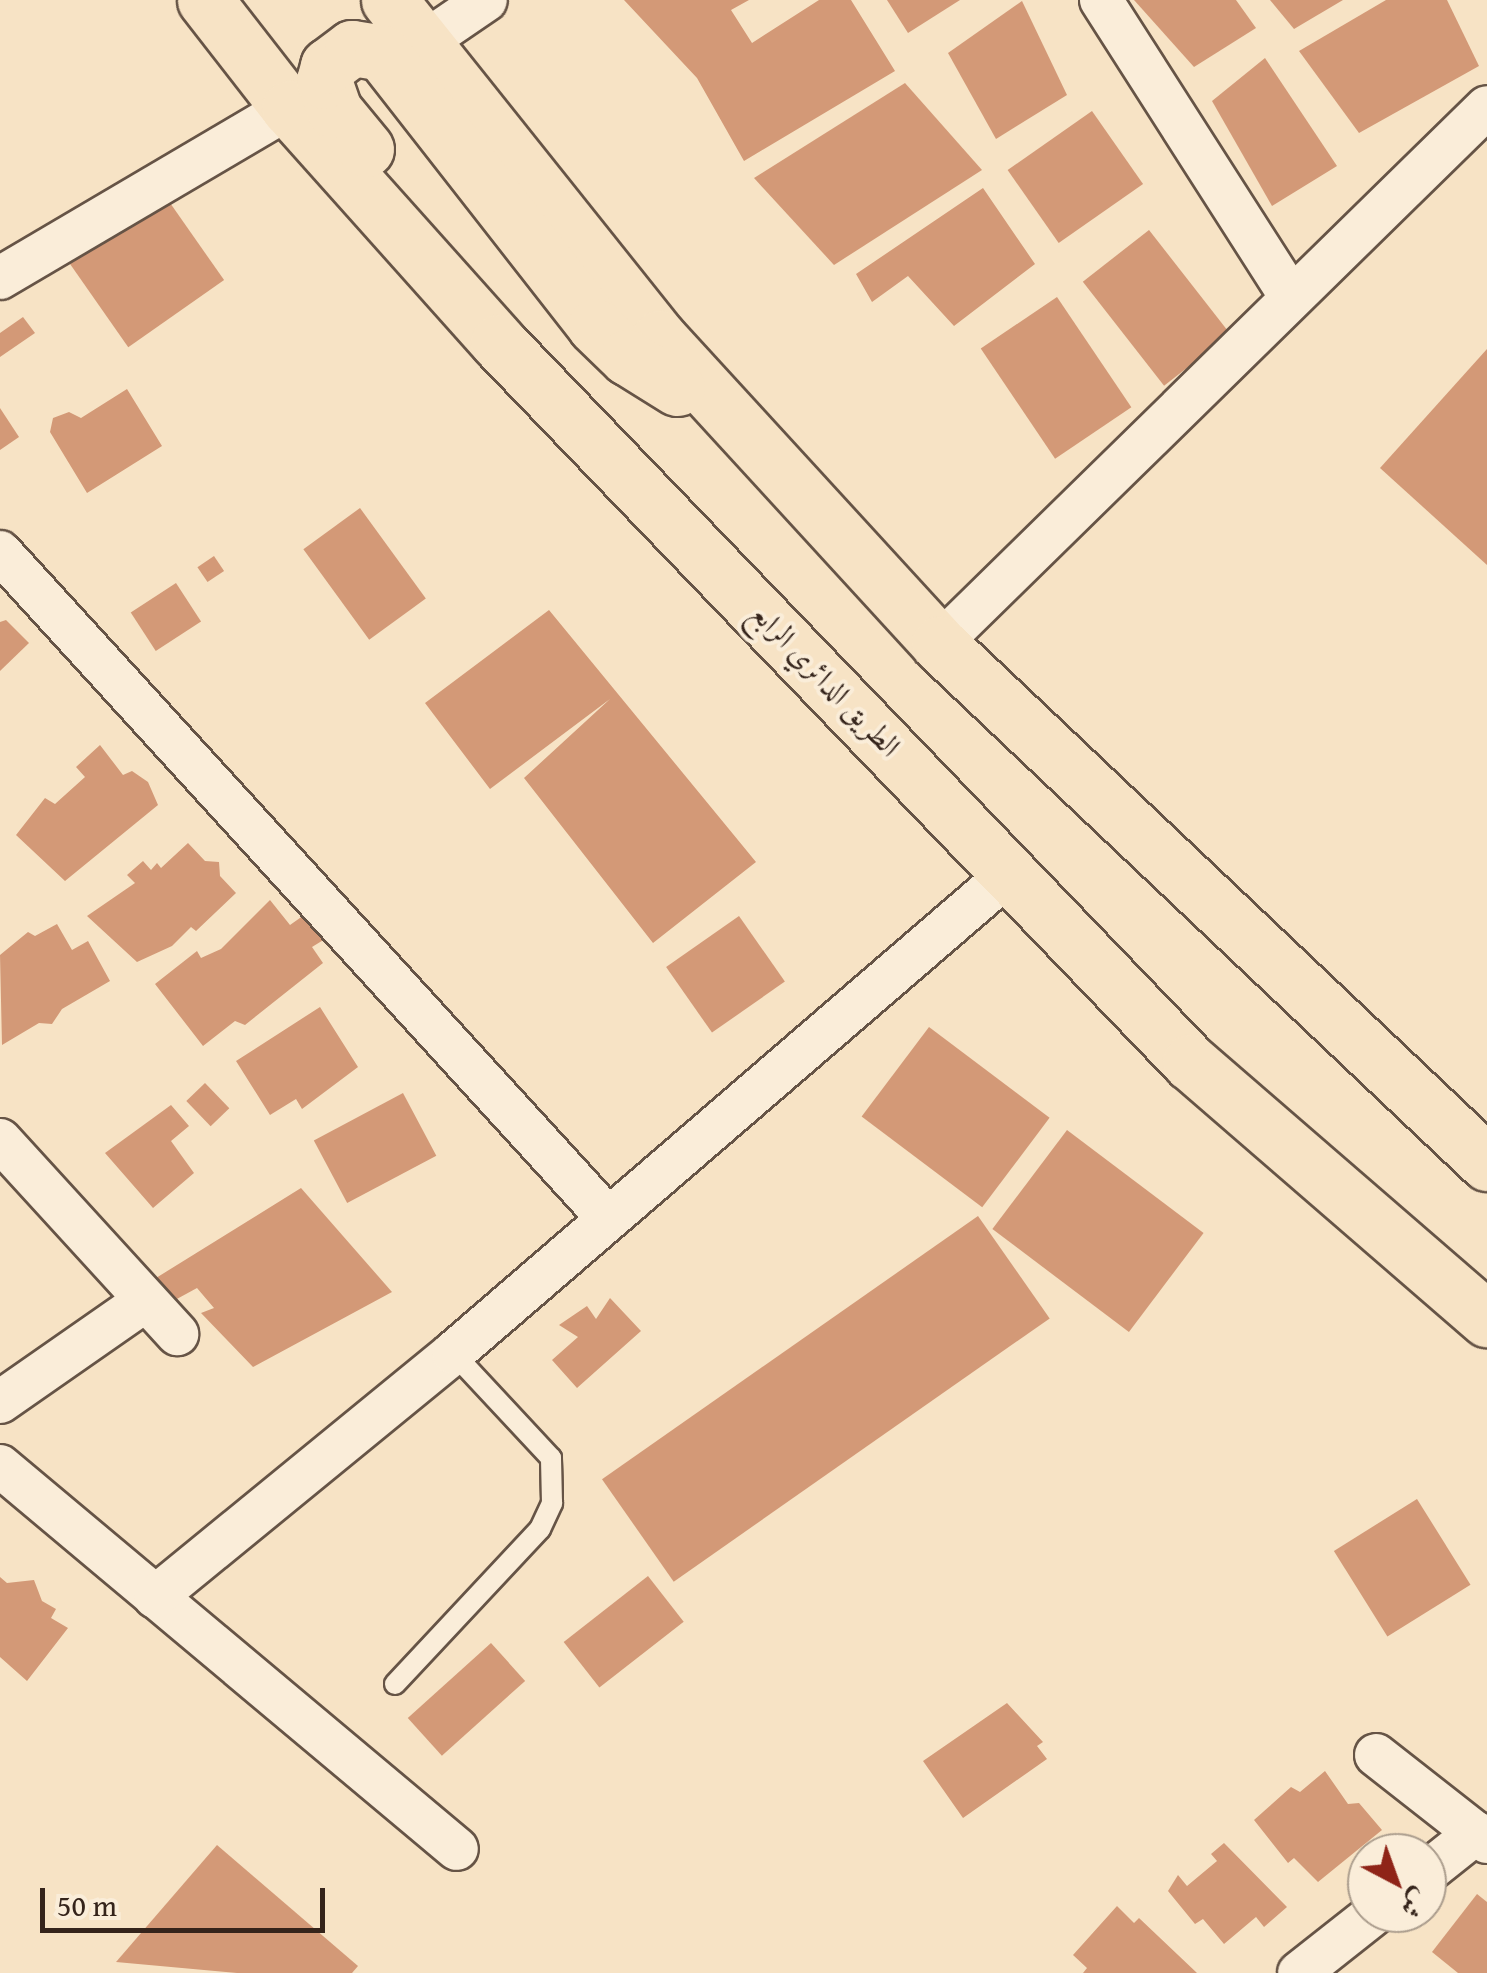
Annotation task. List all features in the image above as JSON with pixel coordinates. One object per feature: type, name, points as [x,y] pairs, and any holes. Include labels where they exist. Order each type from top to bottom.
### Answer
[{"type":"main road","name":"الطريق الدائري الرابع","points":[[205,0],[290,108],[481,323],[1190,1062],[1487,1319]]},
{"type":"main road","points":[[389,0],[721,408],[939,644],[1487,1163]]},
{"type":"main road","points":[[481,323],[476,281],[464,260],[326,96],[324,81],[338,54],[368,48],[382,54],[595,326],[658,379],[721,408]]},
{"type":"street","points":[[423,43],[486,0]]},
{"type":"street","points":[[1101,0],[1291,298]]},
{"type":"street","points":[[0,278],[290,108]]},
{"type":"street","points":[[939,644],[1291,298],[1482,122]]},
{"type":"street","points":[[0,552],[606,1216]]},
{"type":"street","points":[[155,1597],[453,1353],[606,1216],[1011,872]]},
{"type":"street","points":[[0,1140],[177,1334]]},
{"type":"street","points":[[0,1402],[146,1300]]},
{"type":"street","points":[[0,1466],[457,1849]]},
{"type":"street","points":[[1376,1754],[1482,1837],[1447,1859]]},
{"type":"street","points":[[1300,1973],[1350,1933]]},
{"type":"lane","points":[[395,1684],[540,1529],[552,1503],[551,1458],[453,1353]]},
{"type":"building","points":[[624,0],[749,0],[731,10],[752,43],[819,0],[851,0],[895,71],[744,161],[697,78]]},
{"type":"building","points":[[887,0],[960,0],[908,33]]},
{"type":"building","points":[[1134,0],[1236,0],[1256,28],[1194,67]]},
{"type":"building","points":[[1270,0],[1343,0],[1294,29]]},
{"type":"building","points":[[1386,0],[1447,0],[1479,66],[1359,133],[1299,51]]},
{"type":"building","points":[[1022,1],[1067,95],[996,139],[948,53]]},
{"type":"building","points":[[1265,58],[1337,166],[1272,206],[1212,101]]},
{"type":"building","points":[[905,83],[982,170],[834,265],[754,178]]},
{"type":"building","points":[[1092,111],[1143,184],[1059,243],[1008,170]]},
{"type":"building","points":[[983,188],[1035,264],[954,326],[908,276],[872,302],[856,274]]},
{"type":"building","points":[[161,190],[224,280],[128,347],[65,257]]},
{"type":"building","points":[[1149,230],[1230,334],[1164,386],[1083,282]]},
{"type":"building","points":[[1057,297],[1131,407],[1055,459],[981,348]]},
{"type":"building","points":[[23,317],[35,333],[0,357],[0,333]]},
{"type":"building","points":[[1487,349],[1487,565],[1380,468]]},
{"type":"building","points":[[127,389],[162,446],[87,493],[50,432],[53,418],[69,412],[81,418]]},
{"type":"building","points":[[0,408],[19,437],[0,450]]},
{"type":"building","points":[[360,508],[426,599],[369,640],[303,549]]},
{"type":"building","points":[[214,556],[224,571],[207,582],[197,567]]},
{"type":"building","points":[[176,583],[201,622],[156,651],[131,612]]},
{"type":"building","points":[[549,610],[756,862],[653,943],[524,778],[610,699],[490,789],[425,703]]},
{"type":"building","points":[[6,620],[29,643],[0,671],[0,622]]},
{"type":"building","points":[[100,745],[123,775],[132,771],[148,782],[158,805],[65,881],[16,835],[45,798],[55,804],[85,777],[76,767]]},
{"type":"building","points":[[188,843],[205,861],[219,862],[220,876],[236,893],[196,931],[191,927],[172,946],[137,962],[87,916],[135,883],[127,875],[143,861],[151,870],[157,863],[161,868]]},
{"type":"building","points":[[270,900],[290,925],[307,913],[325,939],[312,947],[323,963],[245,1025],[235,1021],[203,1046],[155,984],[197,951],[201,958],[221,949]]},
{"type":"building","points":[[739,916],[785,982],[712,1033],[666,967]]},
{"type":"building","points":[[57,924],[72,950],[88,941],[110,981],[62,1009],[52,1024],[39,1023],[2,1045],[0,955],[28,932],[35,936]]},
{"type":"building","points":[[320,1007],[358,1067],[302,1109],[296,1099],[270,1115],[236,1061]]},
{"type":"building","points":[[929,1027],[1050,1118],[982,1207],[862,1116]]},
{"type":"building","points":[[205,1083],[229,1108],[211,1126],[186,1101]]},
{"type":"building","points":[[403,1093],[436,1156],[347,1203],[314,1140]]},
{"type":"building","points":[[171,1105],[189,1126],[171,1141],[194,1173],[153,1208],[105,1153]]},
{"type":"building","points":[[1067,1130],[1204,1233],[1129,1332],[992,1229]]},
{"type":"building","points":[[301,1188],[392,1292],[253,1367],[201,1313],[214,1308],[197,1288],[175,1300],[156,1278]]},
{"type":"building","points":[[978,1216],[1050,1318],[674,1582],[602,1479]]},
{"type":"building","points":[[610,1298],[641,1331],[577,1388],[552,1360],[578,1337],[559,1325],[587,1306],[596,1319]]},
{"type":"building","points":[[1417,1499],[1471,1585],[1387,1637],[1334,1551]]},
{"type":"building","points":[[648,1576],[684,1622],[599,1688],[564,1642]]},
{"type":"building","points":[[0,1577],[7,1583],[34,1580],[42,1601],[56,1609],[51,1618],[68,1628],[27,1681],[0,1657]]},
{"type":"building","points":[[491,1643],[525,1681],[442,1756],[408,1718]]},
{"type":"building","points":[[1007,1703],[1043,1742],[1037,1746],[1047,1759],[963,1818],[923,1761]]},
{"type":"building","points":[[1325,1771],[1348,1804],[1359,1803],[1382,1830],[1347,1833],[1347,1858],[1318,1882],[1294,1858],[1288,1863],[1254,1820],[1291,1787],[1300,1792]]},
{"type":"building","points":[[1224,1843],[1287,1907],[1264,1927],[1256,1917],[1224,1944],[1203,1919],[1195,1924],[1168,1891],[1178,1875],[1187,1886],[1217,1861],[1211,1854]]},
{"type":"building","points":[[217,1845],[358,1966],[352,1973],[237,1973],[116,1962]]},
{"type":"building","points":[[1477,1894],[1487,1902],[1487,1973],[1458,1973],[1432,1952]]},
{"type":"building","points":[[1117,1906],[1134,1923],[1139,1918],[1197,1973],[1083,1973],[1087,1968],[1073,1955]]}]
